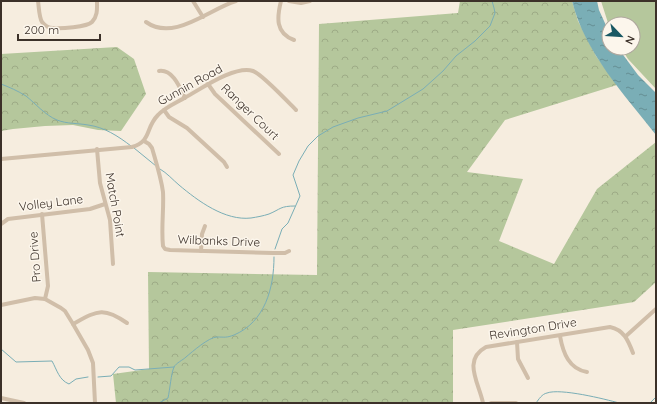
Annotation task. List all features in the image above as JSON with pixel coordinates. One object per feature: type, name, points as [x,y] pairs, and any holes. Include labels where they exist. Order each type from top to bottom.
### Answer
[{"type":"street","points":[[38,1],[42,22],[48,27],[57,28],[87,25],[92,22],[98,11],[97,1]]},
{"type":"street","points":[[193,1],[203,17]]},
{"type":"street","points":[[146,22],[153,26],[172,27],[186,24],[203,17],[222,6],[236,1]]},
{"type":"street","points":[[281,1],[278,20],[280,28],[287,38],[294,40]]},
{"type":"street","points":[[289,1],[301,3],[310,1]]},
{"type":"street","points":[[159,71],[161,70],[167,72],[173,77],[185,98]]},
{"type":"street","name":"Gunnin Road","points":[[144,140],[154,120],[164,110],[208,84],[229,74],[247,70],[258,74],[296,110]]},
{"type":"street","name":"Ranger Court","points":[[208,84],[215,94],[279,154]]},
{"type":"street","points":[[164,110],[169,117],[187,128],[224,162],[227,167]]},
{"type":"street","points":[[1,159],[97,149],[132,147],[142,143],[144,140]]},
{"type":"street","name":"Wilbanks Drive","points":[[144,140],[152,148],[162,189],[163,246],[165,249],[279,253],[289,251]]},
{"type":"street","name":"Match Point","points":[[97,149],[100,183],[110,220],[113,264]]},
{"type":"street","name":"Volley Lane","points":[[1,224],[8,219],[90,209],[105,204]]},
{"type":"street","name":"Pro Drive","points":[[42,214],[48,286],[46,299]]},
{"type":"street","points":[[201,251],[202,234],[205,226]]},
{"type":"street","points":[[1,305],[35,298],[46,299],[61,308],[68,315],[88,350],[93,363],[95,403]]},
{"type":"street","points":[[633,353],[626,336],[656,308]]},
{"type":"street","points":[[73,324],[94,313],[106,312],[127,323]]},
{"type":"street","name":"Revington Drive","points":[[483,403],[473,369],[474,358],[479,351],[486,347],[610,327],[620,331],[626,336]]},
{"type":"street","points":[[560,336],[562,346],[570,364],[578,370],[588,372]]},
{"type":"street","points":[[517,342],[518,359],[528,378]]},
{"type":"street","points":[[1,398],[24,403]]},
{"type":"street","points":[[491,403],[516,403]]},
{"type":"green space","points":[[460,1],[572,1],[578,21],[596,56],[617,85],[505,120],[467,172],[523,179],[499,241],[554,264],[597,189],[656,142],[656,282],[634,302],[453,330],[453,403],[116,403],[113,374],[149,369],[148,272],[317,275],[319,24],[458,13]]},
{"type":"green space","points":[[601,1],[656,1],[656,89],[626,56],[641,56],[641,16],[606,16]]},
{"type":"green space","points":[[117,47],[134,59],[146,94],[121,131],[98,130],[73,125],[45,126],[1,131],[1,54]]},
{"type":"water","points":[[572,1],[597,1],[602,16],[601,56],[624,56],[638,75],[656,93],[656,135],[607,72],[586,38]]},
{"type":"waterway","points":[[275,249],[282,229],[288,223],[300,196],[293,175],[308,146],[318,136],[333,127],[358,118],[387,111],[423,89],[443,71],[456,56],[475,41],[490,26],[495,13],[492,1]]},
{"type":"waterway","points":[[1,84],[26,96],[57,120],[100,128],[116,135],[131,146]]},
{"type":"waterway","points":[[134,148],[156,166]]},
{"type":"waterway","points":[[160,169],[186,191],[212,209],[231,216],[251,218],[269,214],[283,207],[295,206]]},
{"type":"waterway","points":[[159,403],[168,398],[172,374],[176,364],[210,339],[234,335],[245,329],[253,322],[266,303],[270,292],[274,269],[274,257]]},
{"type":"waterway","points":[[1,349],[16,362],[52,361],[63,380],[69,384],[76,379],[88,377]]},
{"type":"waterway","points":[[98,377],[111,376],[119,367],[129,367],[135,370],[174,367]]},
{"type":"waterway","points":[[536,403],[544,394],[553,392],[583,395],[619,403]]},
{"type":"waterway","points":[[650,403],[656,397]]}]
